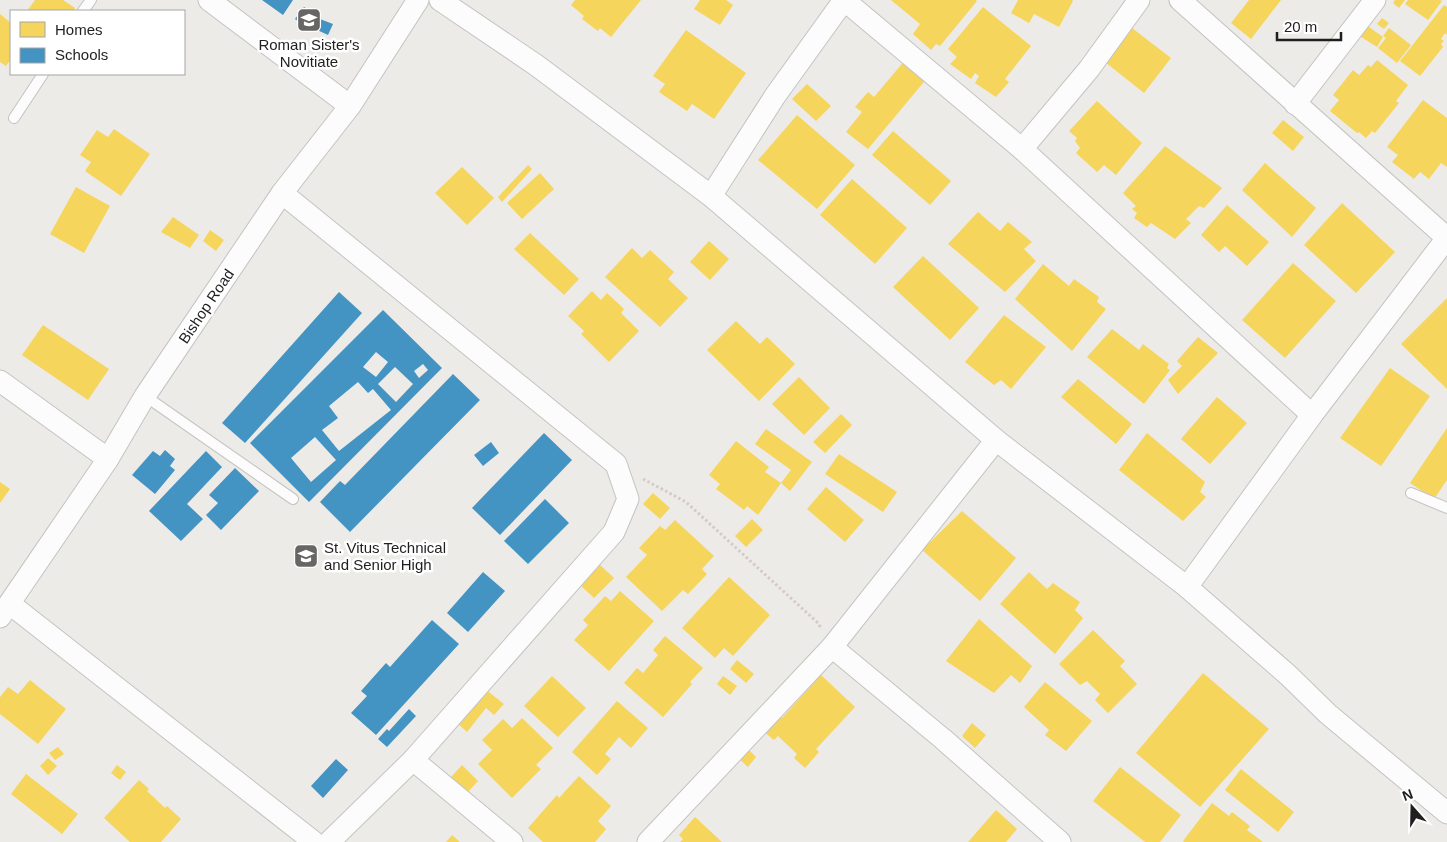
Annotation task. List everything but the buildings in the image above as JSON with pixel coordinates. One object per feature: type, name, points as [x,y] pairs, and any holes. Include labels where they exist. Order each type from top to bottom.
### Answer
[{"type":"street","points":[[209,0],[350,106]]},
{"type":"street","name":"Bishop Road","points":[[5,610],[108,459],[145,396],[282,193],[350,106],[418,0]]},
{"type":"street","points":[[440,0],[536,65],[711,196],[996,440],[1187,588],[1288,675],[1328,714],[1447,813]]},
{"type":"street","points":[[711,196],[775,96],[844,0],[1022,149],[1312,415]]},
{"type":"street","points":[[1022,149],[1089,68],[1139,0]]},
{"type":"street","points":[[1180,0],[1447,238],[1312,415],[1187,588]]},
{"type":"street","points":[[1295,104],[1375,0]]},
{"type":"street","points":[[282,193],[616,464],[628,499],[614,532],[413,760],[329,842]]},
{"type":"street","points":[[0,381],[108,459]]},
{"type":"street","points":[[648,842],[832,647],[996,440]]},
{"type":"street","points":[[5,610],[314,842]]},
{"type":"street","points":[[832,647],[943,739],[1060,842]]},
{"type":"street","points":[[413,760],[512,842]]},
{"type":"lane","points":[[14,118],[41,75]]},
{"type":"lane","points":[[145,396],[292,499]]},
{"type":"lane","points":[[1411,493],[1447,508]]},
{"type":"path","points":[[616,464],[686,502],[818,623],[832,647]]},
{"type":"place","name":"Roman Sister's Novitiate","points":[[309,20]]},
{"type":"place","name":"St. Vitus Technical and Senior High","points":[[306,556]]}]
